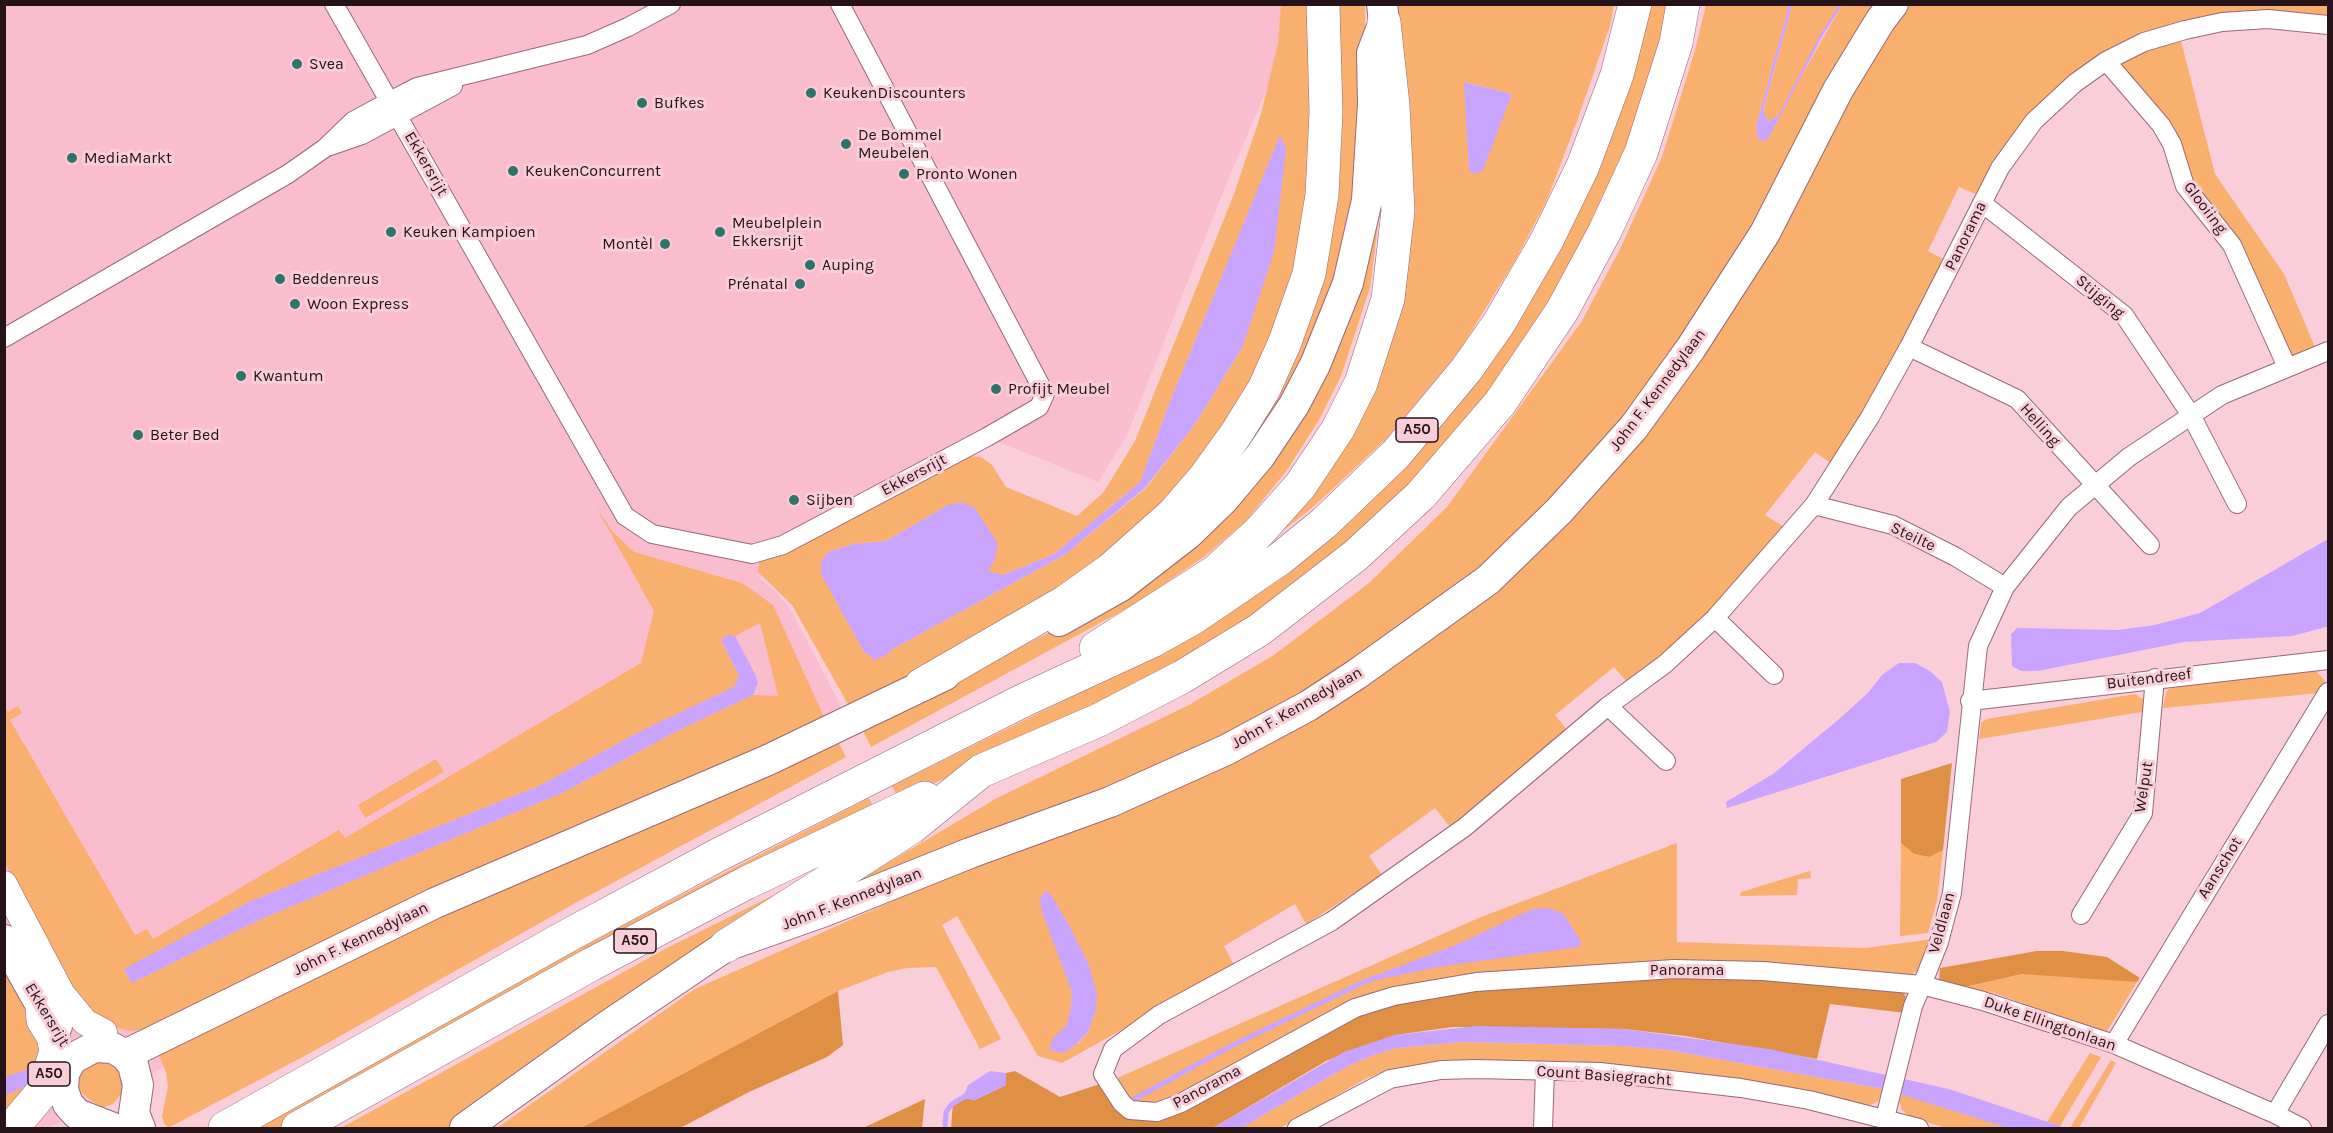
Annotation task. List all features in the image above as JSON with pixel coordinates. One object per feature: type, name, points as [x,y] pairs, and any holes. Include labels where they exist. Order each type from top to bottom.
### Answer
[{"type":"highway","points":[[921,685],[1065,602],[1110,570],[1173,514],[1205,477],[1236,434],[1264,389],[1285,342],[1309,274],[1322,195],[1326,112],[1323,4]]},
{"type":"highway","name":"A50","points":[[225,1128],[579,929],[718,855],[1022,701],[1152,641],[1234,592],[1324,523],[1396,454],[1466,370],[1499,323],[1547,240],[1599,127],[1617,75],[1635,4]]},
{"type":"highway","name":"A50","points":[[298,1128],[592,964],[747,883],[981,771],[1099,720],[1182,677],[1259,630],[1355,556],[1420,495],[1490,417],[1562,311],[1605,231],[1641,153],[1676,43],[1683,4]]},
{"type":"highway","name":"John F. Kennedylaan","points":[[465,1128],[606,1027],[726,946],[825,912],[970,853],[1110,802],[1226,750],[1308,706],[1357,674],[1488,580],[1559,511],[1634,427],[1691,348],[1765,232],[1843,82],[1893,4]]},
{"type":"highway","name":"John F. Kennedylaan","points":[[132,1052],[435,903],[768,760],[921,685],[992,655],[1121,586],[1188,534],[1223,500],[1260,456],[1294,405],[1315,365],[1348,284],[1367,200],[1373,104],[1372,52],[1383,13]]},
{"type":"highway","name":"A50","points":[[1022,701],[1107,640],[1178,598],[1230,559],[1259,532],[1300,486],[1338,429],[1361,383],[1388,298],[1398,211],[1393,105],[1383,13]]},
{"type":"highway","name":"A50","points":[[726,946],[912,827],[981,771]]},
{"type":"highway","name":"Ekkersrijt","points":[[4,939],[52,1000],[51,1016],[90,1046]]},
{"type":"highway","name":"A50","points":[[13,1125],[44,1090],[56,1051],[53,1036],[44,1020],[52,1000]]},
{"type":"highway","points":[[113,1128],[77,1114],[68,1104],[63,1090],[64,1073],[90,1046],[132,1052],[152,1078],[147,1111],[151,1128]]},
{"type":"highway","points":[[132,1052],[137,1076],[134,1108],[140,1128]]},
{"type":"highway","name":"A50","points":[[13,1125],[29,1118],[63,1090]]},
{"type":"main road","name":"Ekkersrijt","points":[[4,884],[52,1000],[85,1022],[90,1046]]},
{"type":"street","name":"Ekkersrijt","points":[[334,4],[625,516],[652,534],[753,554],[783,545],[983,438],[1039,407],[1045,394],[840,4]]},
{"type":"street","name":"Ekkersrijt","points":[[4,338],[288,174],[325,148],[362,135],[393,108],[477,73],[587,45],[628,27],[671,4]]},
{"type":"street","name":"Panorama","points":[[1922,985],[1763,971],[1674,969],[1590,972],[1476,982],[1370,1002],[1339,1016],[1181,1103],[1157,1112],[1130,1110],[1122,1103],[1103,1074],[1113,1049],[1125,1039],[1159,1016],[1332,921],[1465,827],[1608,706],[1665,664],[1715,618],[1814,505],[1870,417],[1909,347],[2000,168],[2034,121],[2075,83],[2106,61],[2144,42],[2222,22],[2268,19],[2328,26]]},
{"type":"street","name":"Glooiing","points":[[2106,61],[2161,125],[2172,144],[2185,186],[2232,245],[2287,367]]},
{"type":"street","name":"Stijging","points":[[1982,203],[2124,315],[2191,415]]},
{"type":"street","name":"Helling","points":[[1909,347],[2017,399],[2095,486]]},
{"type":"street","points":[[1970,701],[1978,646],[2005,587],[2069,507],[2129,457],[2222,395],[2328,351]]},
{"type":"street","points":[[2191,415],[2237,504]]},
{"type":"street","points":[[2095,486],[2150,544]]},
{"type":"street","name":"Steilte","points":[[1814,505],[1893,525],[1956,557],[2005,587]]},
{"type":"street","points":[[1715,618],[1774,675]]},
{"type":"street","name":"Buitendreef","points":[[1970,701],[2155,678],[2328,660]]},
{"type":"street","name":"Welput","points":[[2081,915],[2143,813],[2155,678]]},
{"type":"street","name":"Aanschot","points":[[2114,1044],[2328,692]]},
{"type":"street","name":"Veldlaan","points":[[1922,985],[1940,942],[1952,893],[1970,701]]},
{"type":"street","points":[[1608,706],[1666,761]]},
{"type":"street","points":[[1885,1118],[1900,1067],[1913,1006],[1922,985]]},
{"type":"street","name":"Duke Ellingtonlaan","points":[[1922,985],[1983,1000],[2114,1044],[2302,1128]]},
{"type":"street","points":[[2275,1114],[2328,1024]]},
{"type":"street","name":"Count Basiegracht","points":[[1296,1128],[1370,1088],[1415,1073],[1476,1069],[1599,1072],[1741,1088],[1809,1100],[1919,1128]]},
{"type":"street","points":[[1543,1128],[1545,1071]]},
{"type":"shaded area","points":[[5,5],[1303,5],[1230,175],[1127,435],[1098,482],[986,437],[759,578],[775,591],[791,610],[843,710],[48,1128],[5,1128]]},
{"type":"shaded area","points":[[1281,5],[1319,5],[1317,189],[1280,340],[1200,473],[1061,598],[849,706],[792,605],[758,572],[759,560],[784,554],[969,456],[981,457],[992,465],[1006,487],[1077,516],[1103,493],[1135,441],[1234,194],[1261,114],[1278,43]],"holes":[[[1280,136],[1242,348],[1195,424],[1146,488],[1066,554],[891,650],[888,654],[864,652],[822,574],[828,552],[854,544],[886,541],[948,505],[988,571],[1003,575],[1054,554],[1140,482],[1171,399]]]},
{"type":"shaded area","points":[[1329,5],[1365,5],[1366,105],[1341,277],[1258,448],[1113,574],[1290,344]]},
{"type":"shaded area","points":[[1396,5],[1614,5],[1610,26],[1547,200],[1516,259],[1460,350],[1385,440],[1313,507],[1244,561],[1369,388]],"holes":[[[1465,82],[1512,94],[1480,172],[1469,171]]]},
{"type":"shaded area","points":[[1649,5],[1671,5],[1630,148],[1554,305],[1420,481],[1253,623],[1090,713],[899,799],[892,786],[1159,653],[1476,377]]},
{"type":"shaded area","points":[[1706,5],[1789,5],[1756,127],[1758,139],[1764,141],[1842,5],[1880,5],[1750,233],[1622,425],[1481,571],[1403,632],[1220,747],[837,893],[997,798],[1187,706],[1274,655],[1369,583],[1447,507],[1582,321],[1621,247],[1662,157],[1695,50]]},
{"type":"shaded area","points":[[1789,5],[1792,5],[1763,110],[1768,121],[1778,116],[1820,35],[1839,5],[1842,5],[1765,141],[1758,139],[1756,127]]},
{"type":"shaded area","points":[[1792,5],[1839,5],[1778,116],[1768,121],[1763,111]]},
{"type":"shaded area","points":[[1908,5],[2328,5],[2328,19],[2252,14],[2092,64],[1978,195],[1959,187],[1928,251],[1947,261],[1908,338],[1832,464],[1815,452],[1765,515],[1786,528],[1699,625],[1627,682],[1614,667],[1555,715],[1570,734],[1450,827],[1435,808],[1369,856],[1382,875],[1306,924],[1295,904],[1224,946],[1235,967],[1062,1063],[1038,1056],[957,916],[942,925],[1001,1039],[980,1049],[936,967],[907,968],[888,972],[838,991],[581,1128],[497,1128],[695,989],[922,888],[1136,806],[1565,517],[1883,34]],"holes":[[[1051,895],[1089,965],[1096,1010],[1088,1032],[1078,1044],[1050,1050],[1053,1039],[1066,1026],[1072,992],[1066,973]]]},
{"type":"shaded area","points":[[2180,37],[2215,174],[2284,274],[2315,347],[2289,359],[2189,182],[2117,63]]},
{"type":"shaded area","points":[[1464,82],[1512,94],[1483,170],[1476,174],[1469,171]]},
{"type":"shaded area","points":[[1280,135],[1286,149],[1274,252],[1242,348],[1195,424],[1146,487],[1066,554],[891,650],[888,654],[875,660],[864,652],[821,574],[821,562],[828,552],[854,544],[886,541],[948,505],[962,502],[975,508],[998,544],[995,559],[988,571],[1003,575],[1054,554],[1140,482],[1171,399]]},
{"type":"shaded area","points":[[1380,209],[1370,288],[1341,376],[1319,420],[1287,470],[1246,521],[1205,556],[1135,604],[871,747],[861,727],[1074,620],[1230,503]]},
{"type":"shaded area","points":[[595,505],[612,531],[634,552],[742,583],[773,605],[824,717],[154,1028],[130,1031],[101,1024],[78,1003],[5,863],[4,706],[8,712],[18,706],[22,713],[10,720],[135,935],[147,929],[153,939],[339,830],[345,838],[641,663],[654,611]],"holes":[[[760,623],[778,696],[753,695],[675,732],[564,792],[259,920],[132,983],[124,970],[251,901],[539,786],[643,730],[735,687],[739,676],[721,640],[727,635],[735,636]]]},
{"type":"shaded area","points":[[2328,539],[2328,626],[2326,627],[2292,636],[2184,642],[2038,671],[2021,671],[2012,666],[2011,634],[2017,628],[2118,630],[2155,625],[2200,613]]},
{"type":"shaded area","points":[[727,635],[735,636],[755,674],[758,683],[753,695],[675,732],[564,792],[259,920],[132,983],[124,969],[251,901],[539,786],[643,730],[734,687],[739,676],[721,640]]},
{"type":"shaded area","points":[[1899,663],[1915,663],[1930,671],[1942,682],[1950,712],[1947,732],[1936,742],[1727,808],[1726,802],[1773,774],[1838,720],[1868,693],[1882,675]]},
{"type":"shaded area","points":[[2314,669],[2325,681],[2319,693],[2163,708],[2166,692],[2171,688]]},
{"type":"shaded area","points":[[2135,694],[2148,703],[2147,711],[1979,739],[1981,723],[1987,719]]},
{"type":"shaded area","points":[[837,740],[846,757],[579,901],[310,1053],[168,1128],[164,1123],[162,1116],[168,1086],[166,1072],[159,1055],[369,946]]},
{"type":"shaded area","points":[[436,759],[444,772],[365,818],[358,805]]},
{"type":"shaded area","points":[[1952,763],[1943,850],[1929,857],[1914,854],[1901,843],[1901,779]]},
{"type":"shaded area","points":[[869,798],[874,808],[280,1128],[258,1128],[575,950]]},
{"type":"shaded area","points":[[1677,843],[1677,942],[1865,948],[1933,939],[1920,969],[1909,976],[1641,964],[1490,972],[1430,982],[1175,1101],[1144,1106],[1129,1102],[1115,1079],[1481,917]]},
{"type":"shaded area","points":[[1901,843],[1914,854],[1929,857],[1943,850],[1937,901],[1928,933],[1900,936]]},
{"type":"shaded area","points":[[834,865],[451,1128],[341,1128],[667,948]]},
{"type":"shaded area","points":[[1810,871],[1811,878],[1798,879],[1797,895],[1740,896],[1741,892]]},
{"type":"shaded area","points":[[1046,891],[1051,895],[1070,927],[1089,965],[1097,994],[1096,1010],[1088,1032],[1064,1053],[1049,1050],[1053,1038],[1066,1026],[1072,992],[1042,912],[1040,898]]},
{"type":"shaded area","points":[[1548,908],[1564,914],[1581,942],[1579,947],[1438,967],[1386,978],[1384,972],[1456,945],[1532,909]]},
{"type":"shaded area","points":[[2037,951],[2063,951],[2107,957],[2140,978],[2137,982],[2022,974],[1960,988],[1939,981],[1940,968]]},
{"type":"shaded area","points":[[4,958],[38,1024],[41,1067],[5,1077]]},
{"type":"shaded area","points":[[2022,974],[2137,982],[2106,1033],[1994,993],[1960,988]]},
{"type":"shaded area","points":[[1700,975],[1899,990],[1904,993],[1908,1003],[1906,1013],[1830,1004],[1817,1059],[1685,1036],[1624,1029],[1453,1027],[1395,1035],[1326,1061],[1213,1128],[951,1128],[953,1103],[963,1098],[975,1100],[1006,1085],[1006,1073],[1015,1071],[1060,1097],[1100,1084],[1109,1101],[1127,1115],[1155,1118],[1365,1010],[1473,989]]},
{"type":"shaded area","points":[[838,991],[843,1045],[827,1057],[749,1092],[680,1128],[581,1128]]},
{"type":"shaded area","points":[[1477,1026],[1624,1029],[1769,1049],[1949,1089],[2066,1128],[2008,1128],[1883,1089],[1668,1050],[1623,1046],[1464,1042],[1396,1048],[1374,1055],[1348,1066],[1241,1128],[1213,1128],[1344,1052],[1395,1035]]},
{"type":"shaded area","points":[[1464,1042],[1623,1046],[1668,1050],[1883,1089],[1878,1101],[1869,1106],[1750,1081],[1664,1070],[1569,1061],[1444,1062],[1389,1070],[1367,1078],[1280,1128],[1241,1128],[1348,1066],[1374,1055],[1396,1048]]},
{"type":"shaded area","points":[[2090,1053],[2101,1057],[2059,1128],[2047,1122]]},
{"type":"shaded area","points":[[2111,1060],[2116,1063],[2079,1128],[2070,1128]]},
{"type":"shaded area","points":[[107,1061],[119,1069],[124,1078],[123,1092],[113,1104],[101,1108],[77,1089],[77,1085],[80,1072],[91,1062]]},
{"type":"shaded area","points":[[31,1068],[31,1084],[5,1095],[4,1077]]},
{"type":"shaded area","points":[[990,1071],[1006,1073],[1006,1085],[975,1100],[963,1098],[968,1085]]},
{"type":"shaded area","points":[[31,1084],[5,1114],[5,1095]]},
{"type":"shaded area","points":[[1902,1094],[2008,1128],[1946,1128],[1910,1117],[1902,1110],[1899,1101]]},
{"type":"shaded area","points":[[925,1099],[922,1128],[863,1128]]},
{"type":"waterway","points":[[1136,1098],[1229,1047],[1366,981],[1385,975]]},
{"type":"waterway","points":[[945,1128],[946,1112],[952,1104],[969,1094]]},
{"type":"place","name":"Svea","points":[[297,64]]},
{"type":"place","name":"KeukenDiscounters","points":[[811,93]]},
{"type":"place","name":"Bufkes","points":[[642,103]]},
{"type":"place","name":"De Bommel Meubelen","points":[[846,144]]},
{"type":"place","name":"MediaMarkt","points":[[72,158]]},
{"type":"place","name":"KeukenConcurrent","points":[[513,171]]},
{"type":"place","name":"Pronto Wonen","points":[[904,174]]},
{"type":"place","name":"Keuken Kampioen","points":[[391,232]]},
{"type":"place","name":"Meubelplein Ekkersrijt","points":[[720,232]]},
{"type":"place","name":"Montèl","points":[[665,244]]},
{"type":"place","name":"Auping","points":[[810,265]]},
{"type":"place","name":"Beddenreus","points":[[280,279]]},
{"type":"place","name":"Prénatal","points":[[800,284]]},
{"type":"place","name":"Woon Express","points":[[295,304]]},
{"type":"place","name":"Kwantum","points":[[241,376]]},
{"type":"place","name":"Profijt Meubel","points":[[996,389]]},
{"type":"place","name":"Beter Bed","points":[[138,435]]},
{"type":"place","name":"Sijben","points":[[794,500]]}]
